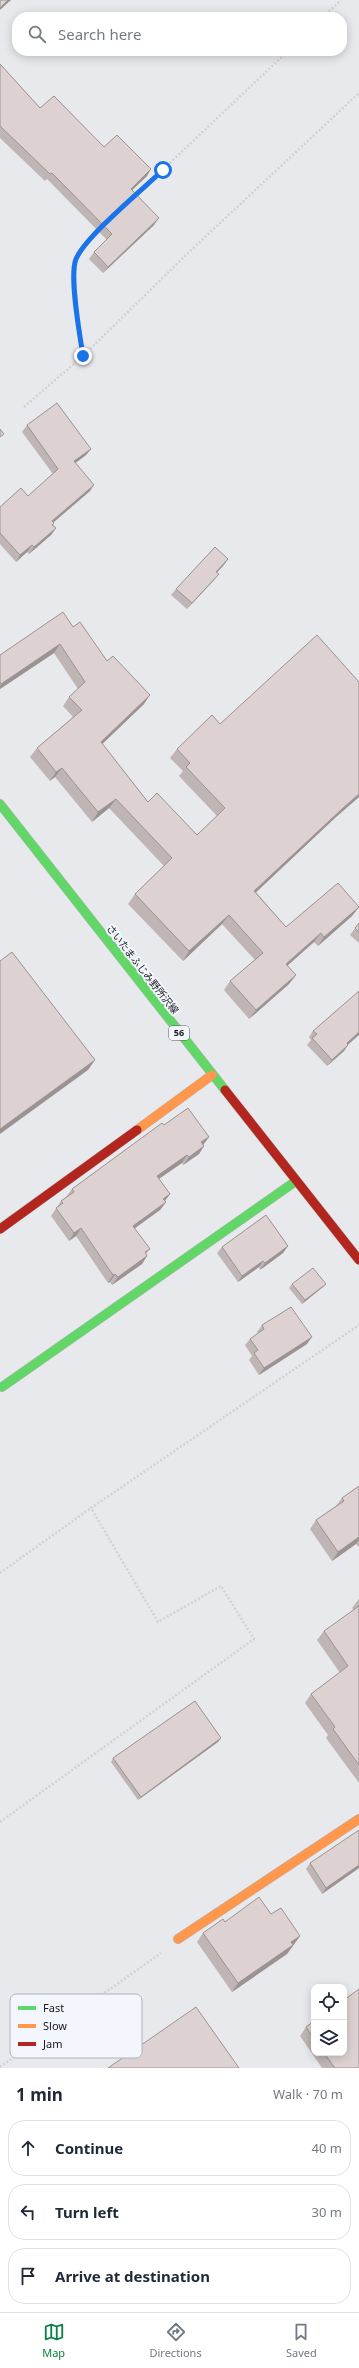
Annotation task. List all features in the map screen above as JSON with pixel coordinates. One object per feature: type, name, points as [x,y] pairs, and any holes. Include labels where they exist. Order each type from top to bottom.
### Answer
[{"type":"street","name":"さいたまふじみ野所沢線","points":[[0,804],[359,1260]]},
{"type":"street","points":[[0,1229],[212,1075]]},
{"type":"street","points":[[2,1387],[296,1181]]},
{"type":"street","points":[[178,1939],[359,1819]]},
{"type":"path","points":[[328,12],[341,0]]},
{"type":"path","points":[[130,202],[283,56]]},
{"type":"path","points":[[24,407],[83,356],[188,253],[359,93]]},
{"type":"path","points":[[83,356],[74,290],[76,260],[86,243],[103,228]]},
{"type":"path","points":[[0,1573],[91,1508],[359,1325]]},
{"type":"path","points":[[0,1822],[254,1639],[221,1586],[158,1622],[91,1508]]},
{"type":"path","points":[[104,1994],[156,1958],[178,1939]]},
{"type":"path","points":[[0,2067],[13,2058]]},
{"type":"building","points":[[0,0],[8,0],[0,8]]},
{"type":"building","points":[[0,64],[40,108],[54,96],[104,147],[117,135],[151,169],[131,189],[159,218],[108,267],[94,252],[112,234],[52,173],[50,174],[0,126]]},
{"type":"building","points":[[57,403],[91,449],[74,461],[94,485],[52,521],[54,523],[52,525],[56,528],[34,547],[32,545],[20,555],[0,533],[0,507],[21,488],[28,496],[58,469],[27,425]]},
{"type":"building","points":[[0,429],[4,434],[0,437]]},
{"type":"building","points":[[215,547],[228,559],[216,572],[219,574],[192,603],[176,589]]},
{"type":"building","points":[[63,612],[73,627],[80,622],[107,661],[113,656],[150,695],[101,742],[148,802],[157,793],[197,835],[225,808],[186,767],[190,763],[177,749],[212,715],[220,724],[317,635],[359,682],[359,794],[254,891],[286,927],[338,883],[359,907],[324,937],[321,933],[286,964],[296,975],[256,1010],[230,981],[263,953],[229,915],[189,951],[135,894],[172,858],[116,799],[98,812],[62,768],[56,772],[37,748],[82,710],[69,697],[85,682],[60,644],[1,684],[0,682],[0,655]]},
{"type":"building","points":[[359,923],[359,932],[355,928]]},
{"type":"building","points":[[12,952],[95,1060],[0,1129],[0,961]]},
{"type":"building","points":[[359,991],[359,1032],[332,1060],[312,1038],[317,1034],[313,1031]]},
{"type":"building","points":[[188,1108],[209,1137],[201,1142],[204,1146],[189,1157],[187,1155],[157,1176],[170,1194],[163,1199],[166,1202],[133,1226],[150,1249],[145,1252],[147,1256],[118,1277],[115,1274],[113,1275],[81,1228],[74,1233],[56,1208],[63,1203],[61,1201],[74,1192],[72,1189],[162,1123],[164,1125]]},
{"type":"building","points":[[266,1215],[288,1246],[265,1263],[263,1261],[242,1276],[222,1247]]},
{"type":"building","points":[[313,1268],[326,1284],[305,1300],[292,1284]]},
{"type":"building","points":[[291,1307],[312,1337],[264,1368],[254,1353],[258,1350],[250,1339],[264,1329],[262,1325]]},
{"type":"building","points":[[359,1486],[359,1537],[338,1552],[316,1520],[344,1501],[342,1498]]},
{"type":"building","points":[[359,1606],[359,1765],[333,1729],[335,1727],[311,1694],[348,1666],[324,1631]]},
{"type":"building","points":[[195,1701],[221,1738],[141,1797],[113,1758]]},
{"type":"building","points":[[359,1830],[359,1865],[326,1888],[310,1863]]},
{"type":"building","points":[[259,1897],[271,1914],[281,1908],[300,1936],[291,1942],[293,1945],[238,1983],[203,1933],[223,1919],[225,1922]]},
{"type":"building","points":[[359,1989],[359,2068],[335,2068],[326,2056],[347,2056],[347,1998]]},
{"type":"building","points":[[196,2007],[239,2068],[108,2068],[122,2058],[142,2058],[142,2044]]},
{"type":"building","points":[[311,2023],[311,2034],[306,2027]]},
{"type":"traffic: fast","points":[[0,804],[225,1090]]},
{"type":"traffic: fast","points":[[2,1387],[296,1181]]},
{"type":"traffic: slow","points":[[137,1130],[212,1075]]},
{"type":"traffic: slow","points":[[178,1939],[359,1819]]},
{"type":"traffic: jam","points":[[225,1090],[359,1260]]},
{"type":"traffic: jam","points":[[0,1229],[137,1130]]},
{"type":"route","points":[[83,356],[74,290],[76,260],[86,243],[163,170]]}]
